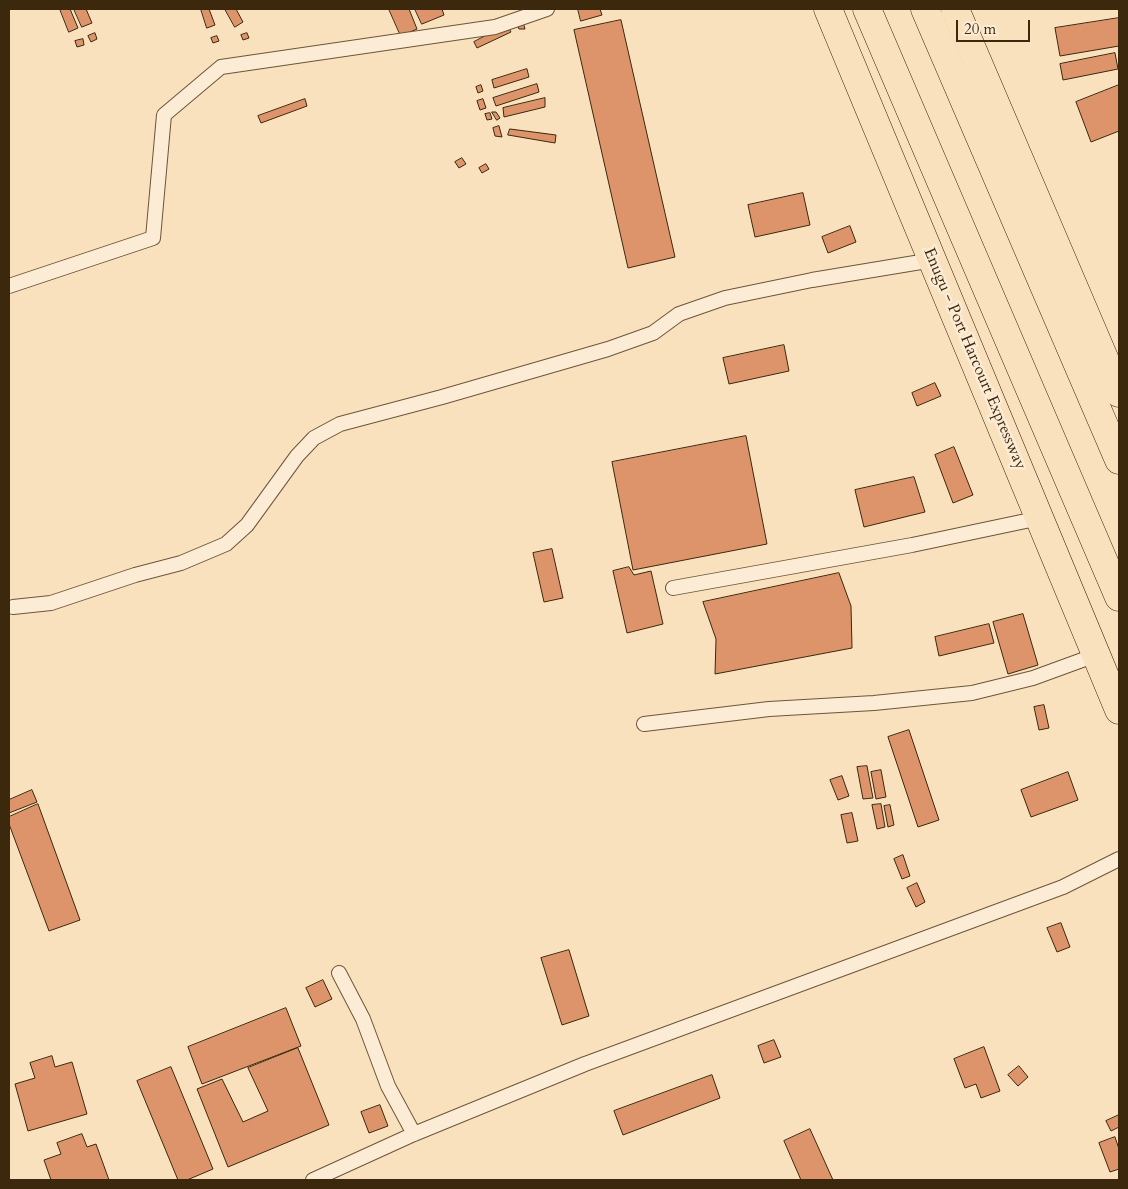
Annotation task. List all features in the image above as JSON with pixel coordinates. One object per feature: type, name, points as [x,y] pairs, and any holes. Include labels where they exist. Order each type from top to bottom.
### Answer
[{"type":"main road","name":"Enugu - Port Harcourt Expressway","points":[[828,9],[1119,710]]},
{"type":"main road","points":[[867,9],[1119,597]]},
{"type":"main road","points":[[925,9],[1119,460]]},
{"type":"main road","points":[[955,9],[1119,393]]},
{"type":"lane","points":[[9,286],[153,238],[164,115],[221,67],[495,27],[547,9]]},
{"type":"lane","points":[[13,607],[51,603],[135,575],[181,563],[226,544],[247,525],[297,456],[314,438],[340,424],[608,349],[653,333],[680,314],[725,298],[812,280],[933,260]]},
{"type":"lane","points":[[673,588],[912,545],[1040,518]]},
{"type":"lane","points":[[644,724],[769,709],[874,703],[972,693],[1033,678],[1096,655]]},
{"type":"lane","points":[[313,1180],[414,1134],[585,1064],[1062,887],[1119,859]]},
{"type":"lane","points":[[339,973],[363,1019],[388,1086],[414,1134]]},
{"type":"building","points":[[60,9],[70,9],[78,28],[69,32]]},
{"type":"building","points":[[74,9],[86,9],[92,23],[82,27]]},
{"type":"building","points":[[201,9],[209,9],[215,25],[207,28]]},
{"type":"building","points":[[225,9],[236,9],[243,22],[235,27]]},
{"type":"building","points":[[389,9],[409,9],[417,29],[401,36]]},
{"type":"building","points":[[415,9],[442,9],[444,15],[422,24]]},
{"type":"building","points":[[578,9],[600,9],[602,15],[581,21]]},
{"type":"building","points":[[1119,18],[1119,46],[1060,56],[1055,28]]},
{"type":"building","points":[[621,20],[675,257],[628,268],[574,30]]},
{"type":"building","points":[[523,22],[525,29],[519,29],[517,24]]},
{"type":"building","points":[[507,25],[511,32],[477,48],[474,42]]},
{"type":"building","points":[[95,33],[97,39],[91,42],[88,36]]},
{"type":"building","points":[[247,33],[249,38],[243,40],[241,35]]},
{"type":"building","points":[[217,36],[219,41],[213,43],[211,38]]},
{"type":"building","points":[[83,39],[84,45],[77,47],[75,41]]},
{"type":"building","points":[[1115,53],[1118,69],[1063,80],[1060,64]]},
{"type":"building","points":[[527,69],[529,77],[494,88],[492,80]]},
{"type":"building","points":[[537,84],[539,92],[496,106],[493,98]]},
{"type":"building","points":[[481,85],[483,91],[478,93],[476,87]]},
{"type":"building","points":[[1119,85],[1119,131],[1091,142],[1076,102]]},
{"type":"building","points":[[545,98],[545,107],[504,117],[503,108]]},
{"type":"building","points":[[305,99],[307,106],[261,123],[258,116]]},
{"type":"building","points":[[483,99],[486,108],[480,110],[477,101]]},
{"type":"building","points":[[492,112],[496,112],[500,118],[497,120]]},
{"type":"building","points":[[490,113],[492,119],[487,120],[485,114]]},
{"type":"building","points":[[499,126],[502,137],[495,136],[493,128]]},
{"type":"building","points":[[510,129],[556,135],[555,143],[508,135]]},
{"type":"building","points":[[462,158],[466,164],[459,168],[455,162]]},
{"type":"building","points":[[486,164],[489,169],[482,173],[479,168]]},
{"type":"building","points":[[803,193],[810,225],[755,237],[748,205]]},
{"type":"building","points":[[850,226],[856,242],[828,253],[822,237]]},
{"type":"building","points":[[784,345],[789,371],[729,384],[723,358]]},
{"type":"building","points":[[935,383],[941,396],[917,406],[912,393]]},
{"type":"building","points":[[746,436],[767,544],[633,570],[612,462]]},
{"type":"building","points":[[954,447],[973,495],[953,503],[935,455]]},
{"type":"building","points":[[914,477],[925,512],[864,527],[855,490]]},
{"type":"building","points":[[552,549],[563,598],[544,602],[533,553]]},
{"type":"building","points":[[629,567],[634,575],[651,571],[663,624],[627,633],[613,571]]},
{"type":"building","points":[[839,573],[851,606],[852,648],[715,674],[716,639],[703,602]]},
{"type":"building","points":[[1023,614],[1038,665],[1008,674],[993,622]]},
{"type":"building","points":[[989,624],[994,643],[939,656],[935,637]]},
{"type":"building","points":[[1044,705],[1049,728],[1039,730],[1034,707]]},
{"type":"building","points":[[909,730],[939,820],[918,827],[888,737]]},
{"type":"building","points":[[867,766],[873,798],[863,799],[857,767]]},
{"type":"building","points":[[881,770],[886,797],[876,799],[871,772]]},
{"type":"building","points":[[1068,772],[1078,800],[1031,817],[1021,790]]},
{"type":"building","points":[[842,776],[849,796],[838,800],[830,780]]},
{"type":"building","points":[[32,790],[37,802],[9,813],[9,800]]},
{"type":"building","points":[[38,804],[80,920],[49,931],[9,824],[9,817]]},
{"type":"building","points":[[881,804],[885,827],[877,829],[872,805]]},
{"type":"building","points":[[890,805],[894,825],[888,827],[884,806]]},
{"type":"building","points":[[852,813],[858,841],[847,843],[841,815]]},
{"type":"building","points":[[903,855],[910,876],[902,879],[894,859]]},
{"type":"building","points":[[917,883],[925,902],[916,907],[907,888]]},
{"type":"building","points":[[1061,923],[1070,947],[1057,952],[1047,928]]},
{"type":"building","points":[[569,950],[589,1016],[562,1025],[541,958]]},
{"type":"building","points":[[323,980],[332,999],[315,1007],[306,988]]},
{"type":"building","points":[[286,1008],[301,1046],[202,1084],[188,1047]]},
{"type":"building","points":[[774,1040],[781,1057],[764,1063],[758,1046]]},
{"type":"building","points":[[984,1047],[1000,1091],[981,1098],[976,1084],[965,1088],[954,1059]]},
{"type":"building","points":[[298,1048],[329,1125],[228,1167],[197,1089],[222,1079],[243,1122],[268,1111],[248,1068]]},
{"type":"building","points":[[52,1056],[55,1067],[72,1062],[87,1114],[28,1131],[15,1084],[35,1078],[30,1063]]},
{"type":"building","points":[[1019,1066],[1028,1077],[1018,1086],[1008,1075]]},
{"type":"building","points":[[171,1067],[213,1169],[187,1180],[178,1180],[137,1081]]},
{"type":"building","points":[[712,1075],[720,1098],[623,1135],[614,1111]]},
{"type":"building","points":[[380,1105],[388,1126],[369,1133],[361,1112]]},
{"type":"building","points":[[1119,1115],[1119,1127],[1111,1131],[1106,1121]]},
{"type":"building","points":[[810,1129],[833,1180],[801,1180],[784,1141]]},
{"type":"building","points":[[82,1134],[87,1147],[96,1144],[109,1180],[51,1180],[44,1160],[61,1154],[57,1143]]},
{"type":"building","points":[[1115,1137],[1119,1149],[1119,1169],[1110,1172],[1099,1143]]}]
